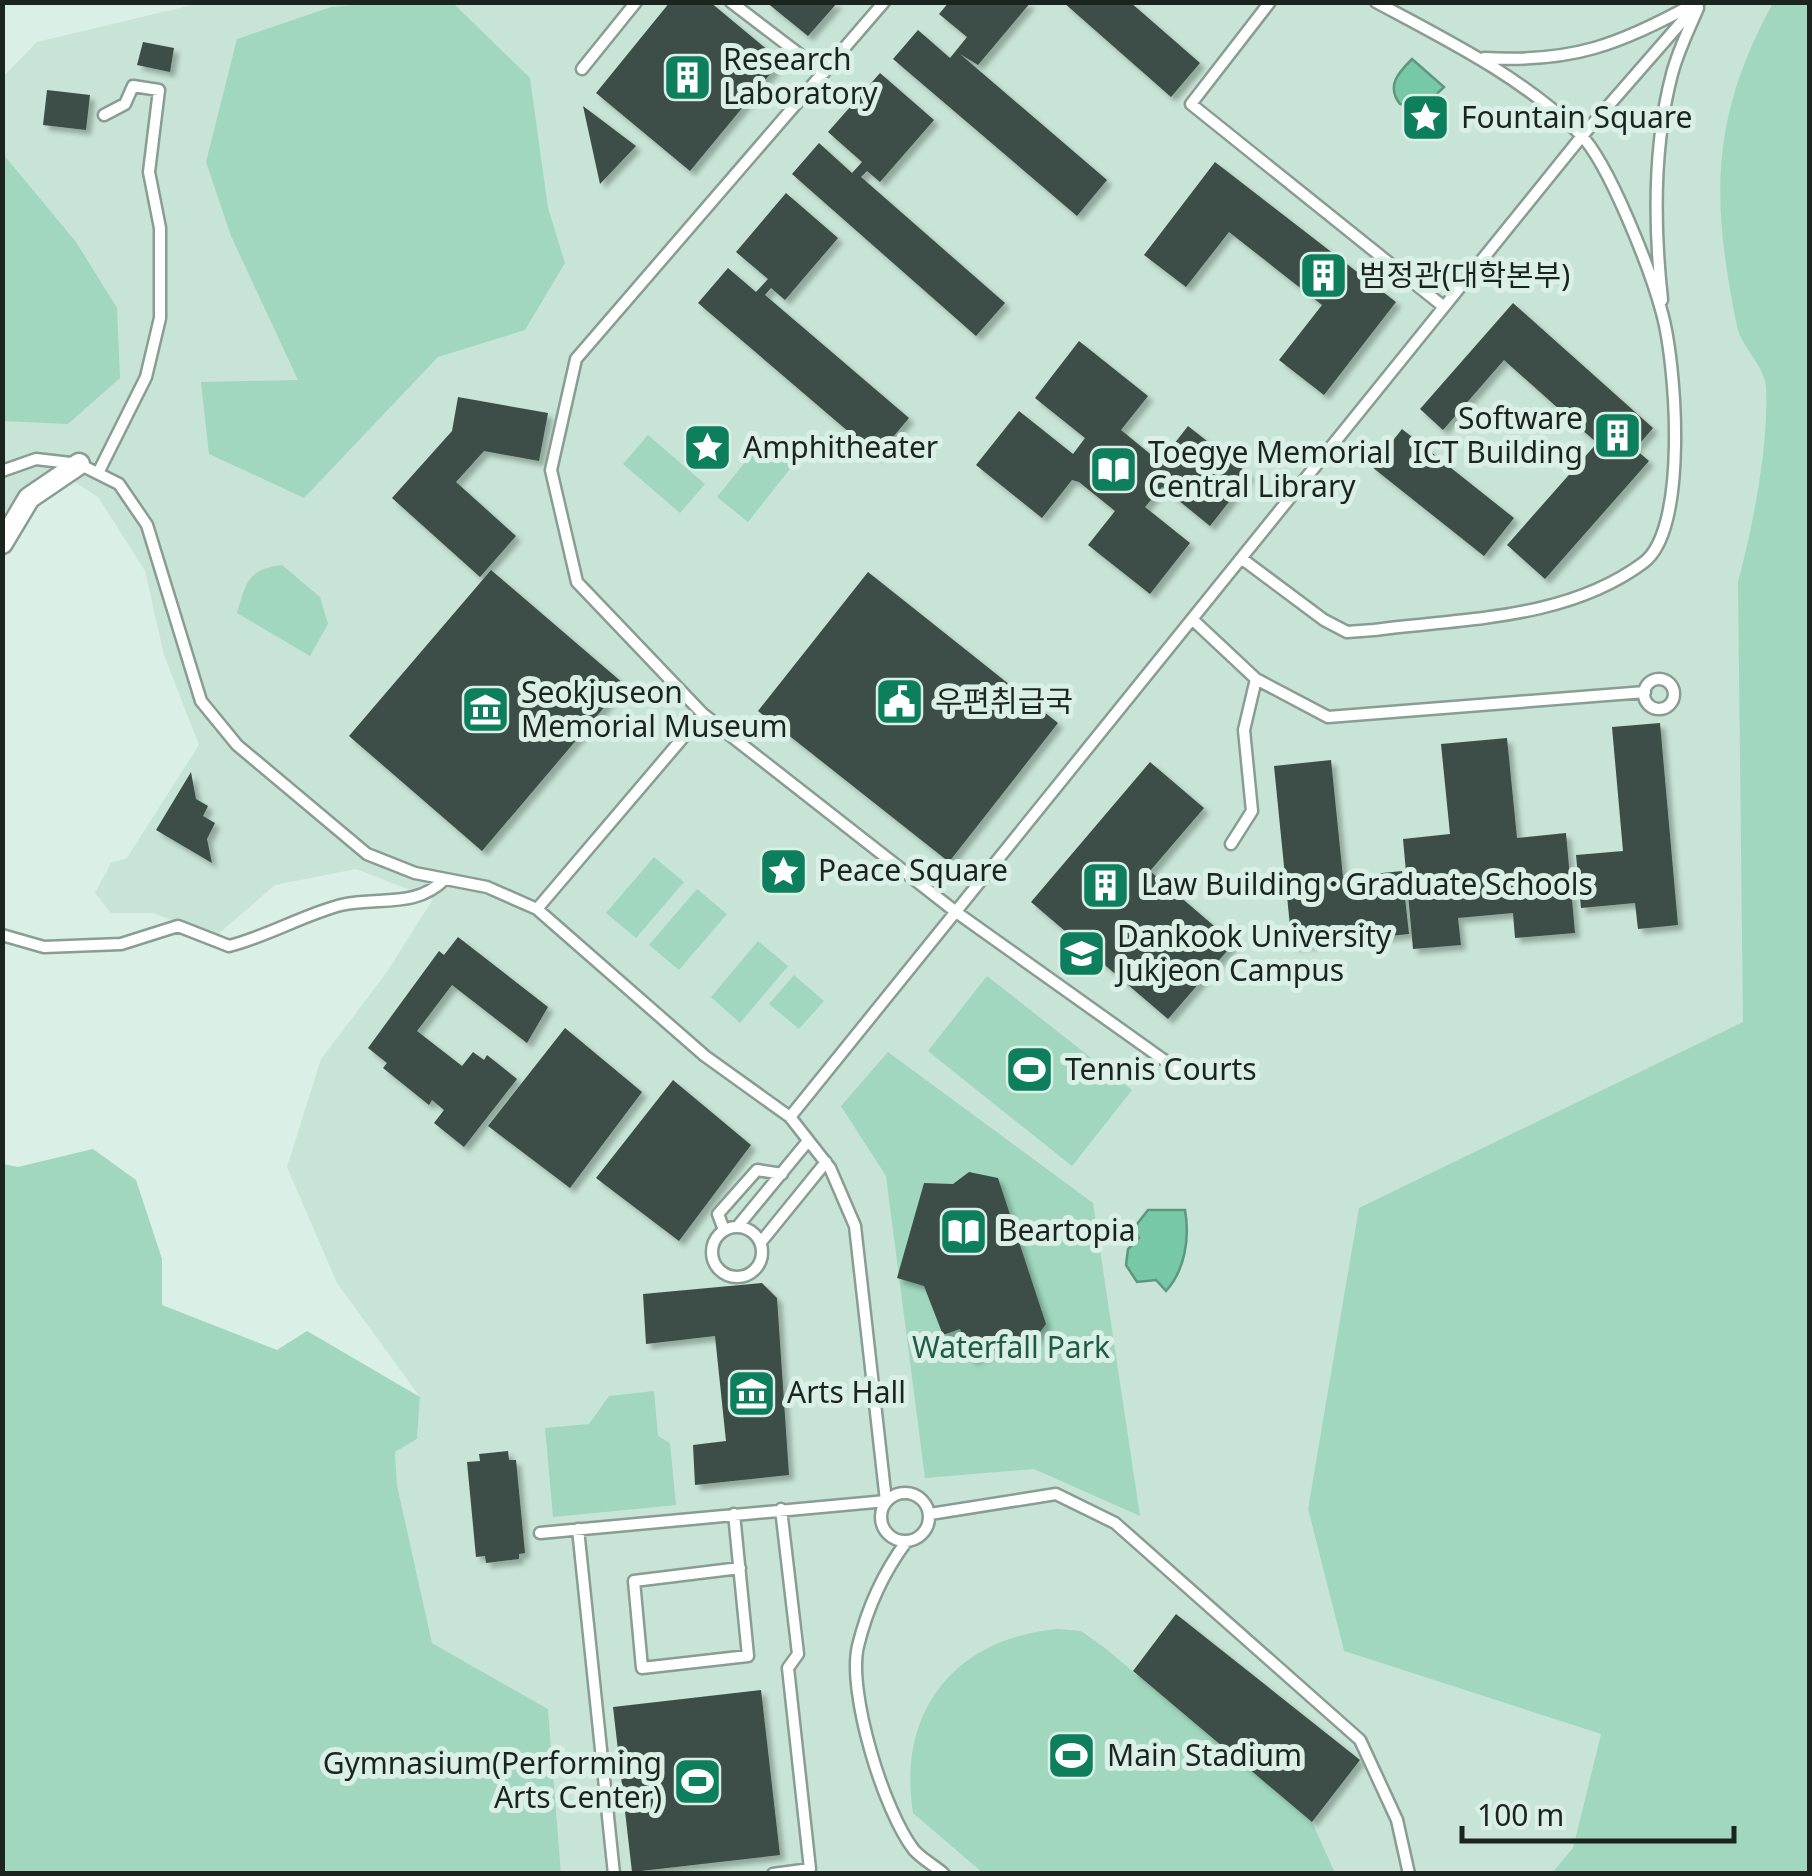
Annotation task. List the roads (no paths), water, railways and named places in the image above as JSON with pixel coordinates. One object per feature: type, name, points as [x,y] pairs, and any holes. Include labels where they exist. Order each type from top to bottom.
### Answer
[{"type":"street","points":[[2,543],[29,498],[88,468]]},
{"type":"lane","points":[[582,68],[636,2]]},
{"type":"lane","points":[[732,2],[824,74]]},
{"type":"lane","points":[[884,2],[576,359],[551,470],[577,582],[702,714],[956,912],[1175,1068]]},
{"type":"lane","points":[[1270,2],[1191,104],[1444,307]]},
{"type":"lane","points":[[1376,2],[1480,58],[1582,136],[1627,216],[1663,315]]},
{"type":"lane","points":[[1241,558],[1346,632],[1569,602],[1646,562],[1662,537],[1669,510],[1676,425],[1656,212],[1663,133],[1672,73],[1698,2]]},
{"type":"lane","points":[[1480,58],[1549,59],[1596,49],[1627,40],[1698,2]]},
{"type":"lane","points":[[790,1118],[1582,136],[1698,2]]},
{"type":"lane","points":[[88,468],[146,377],[160,318],[160,228],[149,172],[159,90],[133,86],[125,104],[104,115]]},
{"type":"lane","points":[[2,471],[36,459],[88,468],[119,484],[147,526],[201,701],[237,745],[367,854],[415,873],[487,887],[537,909],[706,1056],[790,1118],[826,1162],[855,1226],[886,1502],[881,1516],[885,1532],[906,1542]]},
{"type":"lane","points":[[1192,619],[1256,679],[1328,717],[1644,692]]},
{"type":"lane","points":[[1230,844],[1252,811],[1244,730],[1256,679]]},
{"type":"lane","points":[[537,909],[702,714]]},
{"type":"lane","points":[[2,935],[44,946],[121,944],[178,926],[229,946],[340,905],[430,894],[444,878]]},
{"type":"lane","points":[[738,1226],[752,1231],[760,1242],[761,1258],[752,1272],[729,1275],[713,1258],[714,1242],[724,1230],[738,1226],[808,1141]]},
{"type":"lane","points":[[760,1242],[826,1162]]},
{"type":"lane","points":[[724,1230],[718,1214],[756,1170],[782,1174]]},
{"type":"lane","points":[[540,1533],[886,1502],[900,1493],[916,1495],[930,1514]]},
{"type":"lane","points":[[930,1514],[1056,1494],[1114,1523],[1360,1740],[1397,1820],[1409,1874]]},
{"type":"lane","points":[[773,1874],[810,1869],[788,1668],[798,1654],[781,1510]]},
{"type":"lane","points":[[734,1514],[740,1568],[748,1656],[642,1668],[634,1580],[740,1568]]},
{"type":"lane","points":[[930,1514],[921,1536],[906,1542],[886,1570],[857,1649],[864,1731],[888,1806],[915,1851],[944,1874]]},
{"type":"lane","points":[[578,1529],[614,1874]]},
{"type":"place","name":"Research Laboratory","points":[[688,77]]},
{"type":"place","name":"Fountain Square","points":[[1426,118]]},
{"type":"place","name":"범정관(대학본부)","points":[[1324,276]]},
{"type":"place","name":"Software ICT Building","points":[[1618,436]]},
{"type":"place","name":"Amphitheater","points":[[708,448]]},
{"type":"place","name":"Toegye Memorial Central Library","points":[[1113,470]]},
{"type":"place","name":"우편취급국","points":[[900,702]]},
{"type":"place","name":"Seokjuseon Memorial Museum","points":[[486,710]]},
{"type":"place","name":"Peace Square","points":[[783,871]]},
{"type":"place","name":"Law Building · Graduate Schools","points":[[1106,885]]},
{"type":"place","name":"Dankook University Jukjeon Campus","points":[[1082,954]]},
{"type":"place","name":"Tennis Courts","points":[[1030,1070]]},
{"type":"place","name":"Beartopia","points":[[963,1231]]},
{"type":"place","name":"Arts Hall","points":[[752,1393]]},
{"type":"place","name":"Main Stadium","points":[[1072,1756]]},
{"type":"place","name":"Gymnasium(Performing Arts Center)","points":[[697,1781]]},
{"type":"park label","name":"Waterfall Park","points":[[1011,1348]]}]
